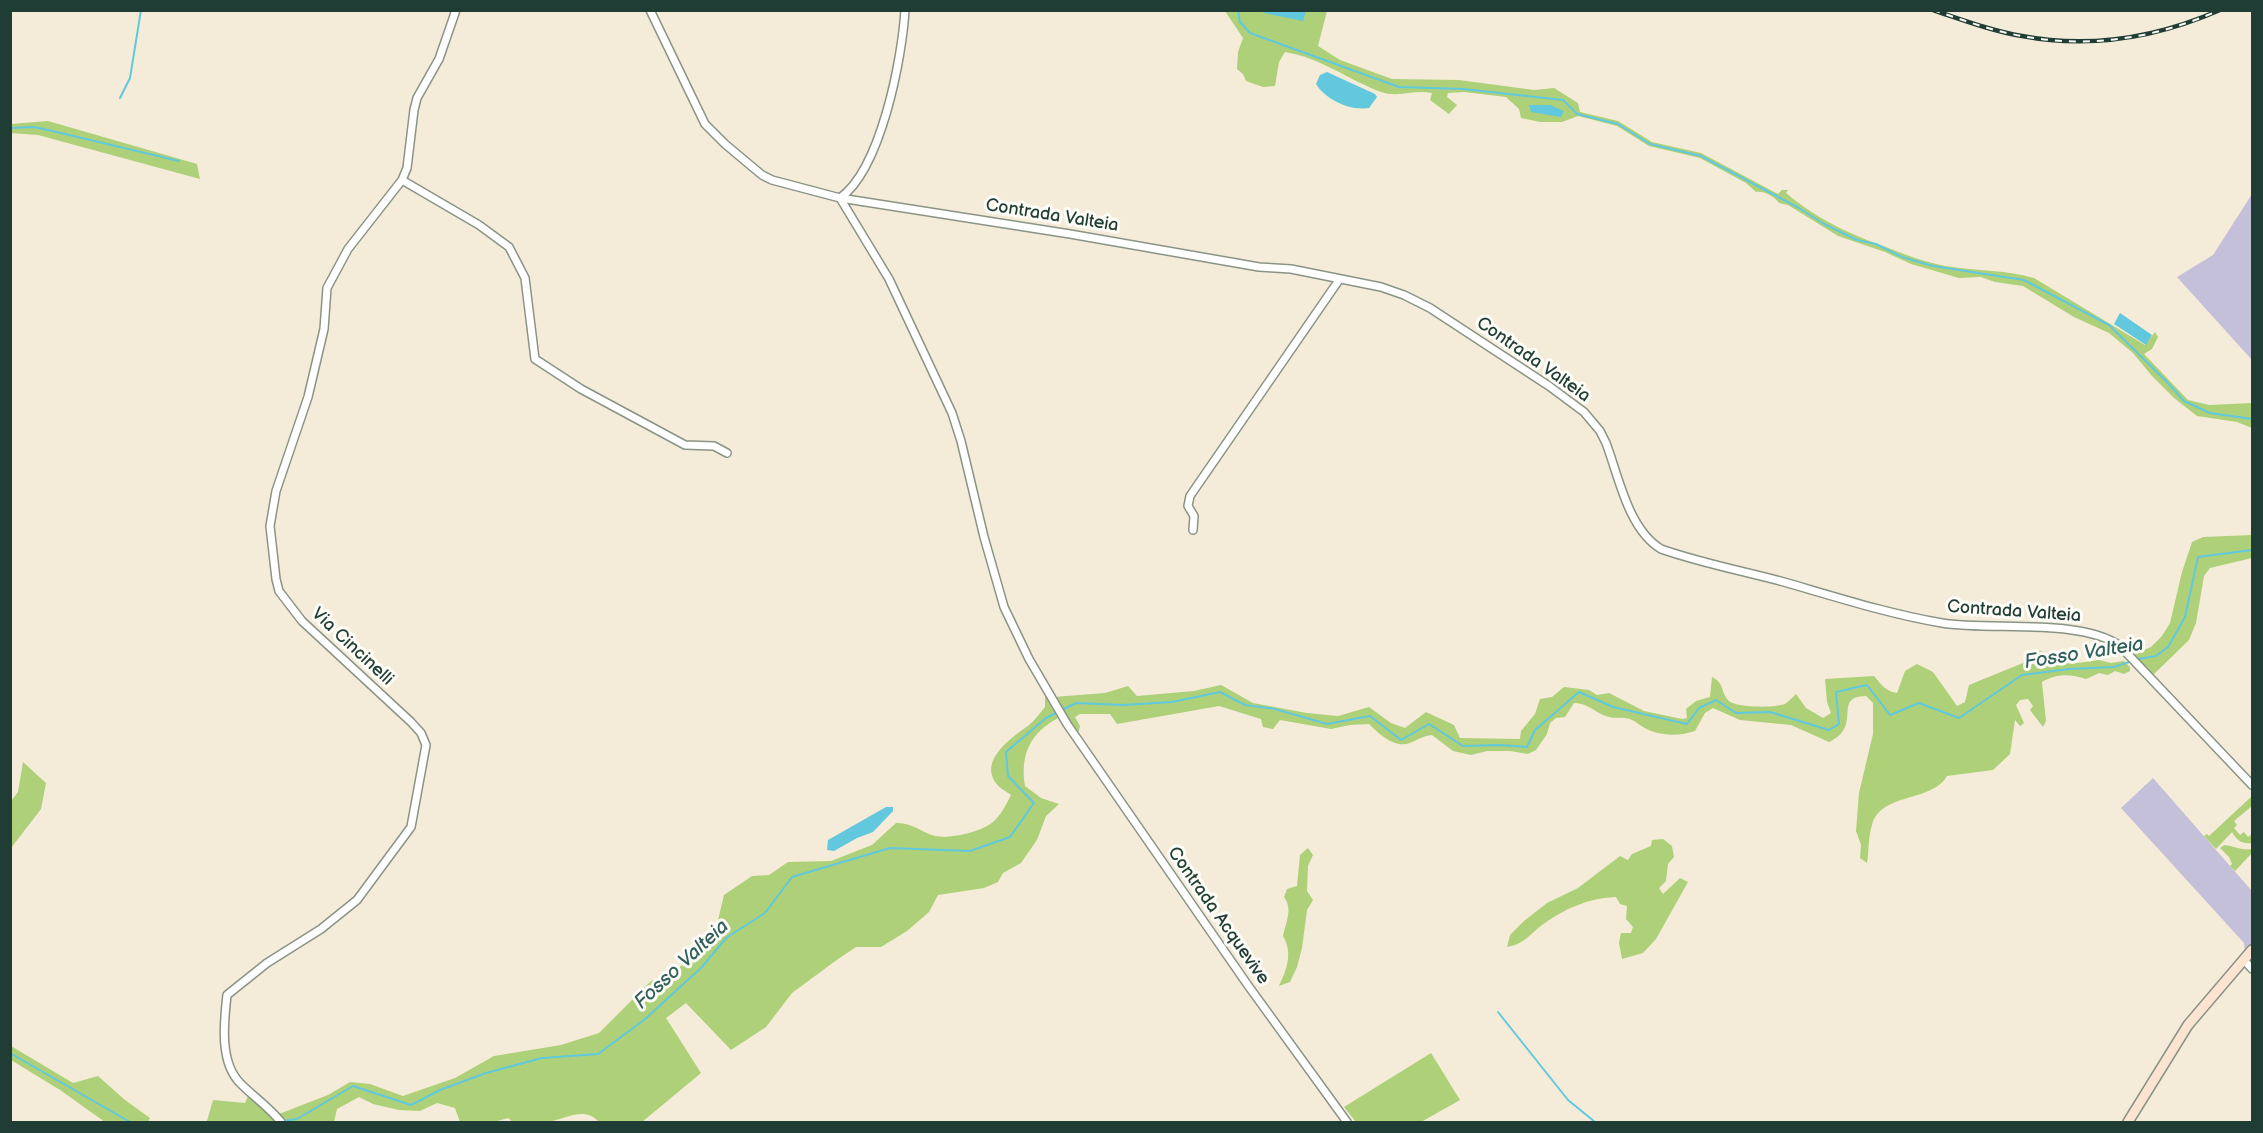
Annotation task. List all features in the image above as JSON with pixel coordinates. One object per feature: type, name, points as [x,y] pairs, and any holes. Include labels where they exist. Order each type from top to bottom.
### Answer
[{"type":"main road","points":[[2128,1122],[2179,1038],[2253,950]]},
{"type":"street","name":"Via Cincinelli","points":[[281,1122],[273,1112],[240,1084],[229,1066],[225,1037],[227,995],[242,981],[321,929],[357,900],[411,827],[426,745],[421,733],[411,722],[302,621],[279,591],[270,526],[276,491],[308,397],[324,329],[327,288],[348,249],[402,180],[407,168],[417,98],[439,59],[456,10]]},
{"type":"street","name":"Contrada Valteia","points":[[650,10],[705,124],[762,175],[772,180],[840,198],[1092,237],[1258,267],[1291,270],[1381,287],[1404,295],[1430,308],[1549,386],[1584,412],[1606,442],[1635,524],[1646,538],[1661,549],[1833,596],[1940,622],[1963,626],[2082,631],[2103,635],[2120,646],[2253,785]]},
{"type":"street","points":[[840,198],[849,192],[879,140],[904,34],[905,10]]},
{"type":"street","points":[[402,180],[479,225],[509,247],[525,278],[535,358],[581,389],[685,445],[714,446],[727,453]]},
{"type":"street","name":"Contrada Acquevive","points":[[840,198],[889,279],[952,413],[1004,607],[1012,627],[1046,690],[1067,724],[1240,974],[1347,1122]]},
{"type":"street","points":[[1193,530],[1194,516],[1188,506],[1190,496],[1339,280]]},
{"type":"street","points":[[2244,960],[2253,969]]},
{"type":"shaded area","points":[[2252,194],[2252,360],[2177,277],[2213,255]]},
{"type":"shaded area","points":[[2153,778],[2252,891],[2252,946],[2245,953],[2244,943],[2121,808]]},
{"type":"green space","points":[[1225,11],[1327,11],[1318,46],[1340,60],[1392,79],[1459,80],[1534,90],[1554,88],[1578,103],[1580,112],[1618,121],[1652,142],[1701,153],[1778,194],[1782,190],[1788,190],[1786,193],[1798,203],[1823,219],[1877,244],[1936,264],[2014,273],[2034,278],[2145,345],[2155,332],[2158,337],[2152,349],[2144,354],[2188,400],[2209,405],[2252,403],[2252,428],[2237,422],[2197,416],[2174,398],[2133,353],[2109,333],[2074,317],[2023,286],[1995,282],[1981,277],[1959,278],[1911,264],[1885,252],[1838,236],[1788,205],[1779,203],[1766,193],[1756,192],[1746,183],[1700,158],[1649,146],[1617,126],[1578,116],[1562,122],[1540,122],[1521,118],[1519,109],[1506,97],[1464,92],[1448,93],[1447,97],[1457,105],[1449,114],[1430,100],[1432,93],[1388,94],[1310,59],[1285,52],[1279,62],[1275,86],[1263,87],[1246,81],[1237,69],[1238,52],[1243,38]]},
{"type":"green space","points":[[48,121],[197,164],[200,179],[38,135],[11,133],[11,124]]},
{"type":"green space","points":[[2252,535],[2252,558],[2210,568],[2204,576],[2196,623],[2189,640],[2153,675],[2134,654],[2151,647],[2170,623],[2192,542],[2203,537]]},
{"type":"green space","points":[[2037,650],[2078,663],[2099,660],[2111,663],[2124,661],[2130,667],[2130,671],[2124,674],[2115,671],[2108,675],[2099,673],[2086,679],[2069,675],[2059,676],[2042,682],[2046,721],[2043,727],[2030,710],[2033,706],[2028,699],[2020,700],[2016,705],[2024,723],[2020,726],[2015,720],[2010,754],[1993,770],[1947,776],[1940,785],[1930,790],[1885,807],[1877,815],[1872,825],[1867,863],[1860,858],[1861,845],[1856,831],[1859,793],[1873,734],[1873,703],[1866,696],[1850,701],[1845,728],[1829,742],[1791,725],[1740,720],[1713,708],[1705,713],[1695,731],[1674,735],[1659,733],[1646,729],[1635,721],[1609,717],[1584,705],[1574,703],[1565,717],[1556,718],[1550,723],[1547,734],[1536,750],[1528,754],[1487,751],[1471,755],[1453,751],[1432,735],[1410,743],[1399,744],[1388,739],[1369,724],[1331,729],[1280,720],[1273,729],[1263,727],[1261,719],[1219,706],[1117,724],[1110,714],[1080,714],[1075,717],[1080,726],[1078,734],[1054,697],[1105,693],[1128,686],[1137,696],[1194,691],[1221,685],[1253,703],[1307,713],[1338,716],[1369,707],[1391,723],[1405,728],[1426,712],[1454,725],[1460,738],[1520,739],[1521,731],[1535,714],[1540,699],[1552,697],[1564,687],[1589,690],[1597,695],[1609,693],[1644,711],[1682,719],[1687,718],[1686,709],[1696,701],[1710,697],[1712,677],[1719,682],[1728,700],[1732,703],[1755,707],[1780,705],[1785,704],[1796,694],[1806,708],[1823,718],[1831,713],[1827,702],[1825,679],[1874,676],[1881,685],[1897,693],[1905,671],[1917,664],[1933,672],[1957,706],[1965,702],[1969,685],[2023,663],[2026,653]]},
{"type":"green space","points":[[1045,695],[1058,718],[1040,731],[1029,746],[1024,764],[1025,786],[1041,798],[1059,804],[1046,816],[1037,840],[1021,863],[1003,873],[998,882],[984,888],[938,895],[929,912],[907,931],[881,947],[856,947],[792,993],[766,1027],[731,1050],[686,1003],[666,1018],[701,1073],[642,1122],[599,1122],[593,1117],[581,1114],[538,1123],[513,1122],[508,1118],[494,1122],[460,1122],[455,1108],[437,1103],[420,1111],[399,1110],[373,1104],[359,1097],[337,1109],[334,1122],[286,1122],[279,1114],[328,1095],[350,1082],[370,1084],[403,1096],[455,1078],[494,1056],[561,1045],[599,1033],[651,981],[693,960],[712,945],[724,895],[752,876],[769,875],[788,862],[831,861],[872,845],[896,823],[906,824],[942,837],[966,834],[988,826],[998,816],[1011,795],[997,785],[992,774],[995,757],[1007,742],[1031,723],[1045,707]]},
{"type":"green space","points":[[23,762],[46,783],[41,809],[11,848],[11,801],[18,792]]},
{"type":"green space","points":[[2252,796],[2252,806],[2234,821],[2237,825],[2234,828],[2240,835],[2244,832],[2248,837],[2252,834],[2252,843],[2240,841],[2232,832],[2216,849],[2204,836],[2207,834],[2209,836]]},
{"type":"green space","points":[[1663,839],[1672,846],[1674,857],[1668,864],[1666,881],[1659,888],[1663,894],[1680,878],[1688,882],[1656,939],[1643,953],[1622,959],[1619,943],[1621,933],[1631,933],[1633,927],[1626,919],[1627,906],[1620,904],[1616,897],[1586,902],[1568,909],[1542,925],[1522,942],[1507,947],[1510,935],[1547,903],[1578,888],[1620,856],[1628,860],[1632,854],[1651,846],[1652,840]]},
{"type":"green space","points":[[2224,845],[2252,849],[2252,853],[2235,871],[2230,866],[2232,864],[2229,857],[2220,848]]},
{"type":"green space","points":[[1308,848],[1313,855],[1308,866],[1307,891],[1313,900],[1307,910],[1297,967],[1290,982],[1279,986],[1288,955],[1283,936],[1288,911],[1284,897],[1287,889],[1297,886],[1300,855]]},
{"type":"green space","points":[[11,1046],[73,1083],[98,1076],[150,1118],[148,1122],[105,1122],[60,1090],[11,1060]]},
{"type":"green space","points":[[1431,1053],[1460,1100],[1421,1122],[1356,1122],[1344,1107]]},
{"type":"green space","points":[[248,1096],[276,1122],[159,1122],[207,1121],[213,1100],[245,1103]]},
{"type":"water","points":[[1262,11],[1306,11],[1303,21]]},
{"type":"water","points":[[1327,72],[1377,97],[1369,108],[1354,108],[1339,103],[1326,95],[1316,84],[1320,75]]},
{"type":"water","points":[[1529,105],[1550,105],[1564,111],[1561,117],[1531,112]]},
{"type":"water","points":[[2120,313],[2152,335],[2146,345],[2114,324]]},
{"type":"water","points":[[886,807],[893,807],[893,811],[873,832],[834,851],[827,850],[828,840]]},
{"type":"waterway","points":[[120,98],[130,78],[141,10]]},
{"type":"waterway","points":[[1238,10],[1240,22],[1250,33],[1399,87],[1463,89],[1563,100],[1577,114],[1618,124],[1650,144],[1701,156],[1857,240],[1876,244],[1902,257],[1933,266],[2024,280],[2109,325],[2184,401],[2210,413],[2252,419]]},
{"type":"waterway","points":[[10,128],[34,127],[179,161]]},
{"type":"waterway","name":"Fosso Valteia","points":[[283,1121],[297,1119],[353,1086],[411,1105],[440,1090],[486,1073],[542,1058],[598,1054],[644,1020],[702,967],[726,938],[765,913],[792,877],[890,848],[970,851],[1010,837],[1034,803],[1008,776],[1006,752],[1046,718],[1076,703],[1123,705],[1172,702],[1220,692],[1245,705],[1275,709],[1327,724],[1370,716],[1401,740],[1429,724],[1463,746],[1527,747],[1535,730],[1579,692],[1613,707],[1687,724],[1699,708],[1716,700],[1736,713],[1770,712],[1829,730],[1839,724],[1836,692],[1867,685],[1890,715],[1919,703],[1959,718],[2022,675],[2069,669],[2114,667],[2156,656],[2168,647],[2185,617],[2198,557],[2252,550]]},
{"type":"waterway","points":[[1498,1012],[1568,1100],[1595,1122]]},
{"type":"waterway","name":"Fosso Valteia","points":[[10,1053],[130,1122]]},
{"type":"railway","points":[[1933,10],[2011,34],[2048,40],[2073,41],[2098,41],[2147,34],[2172,28],[2220,10]]}]
